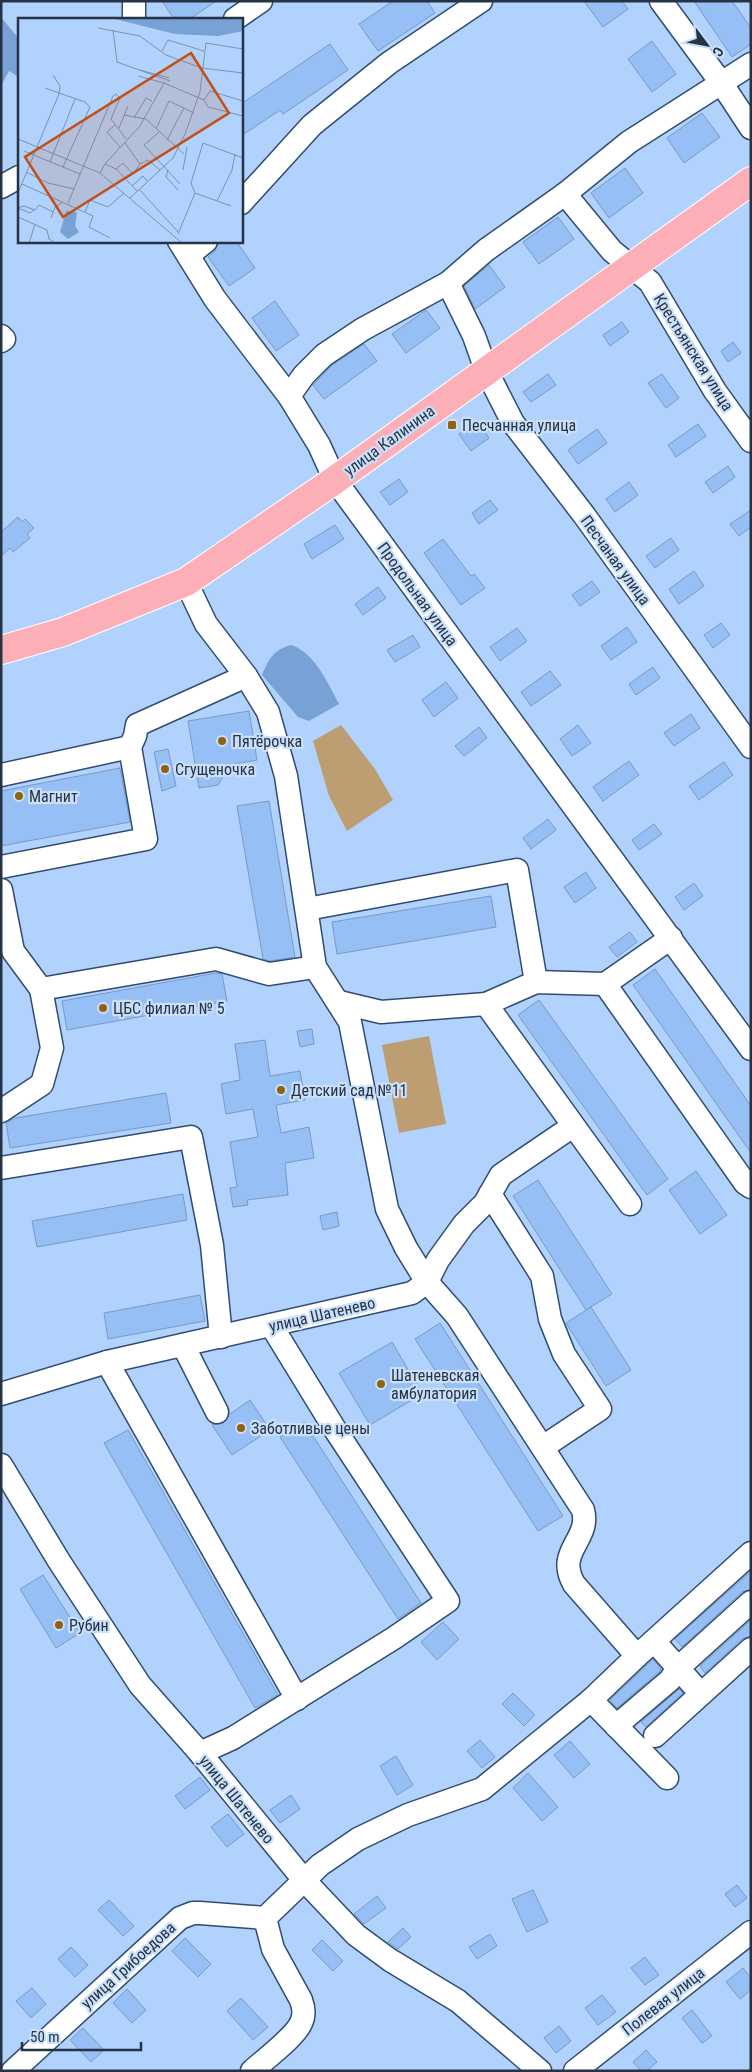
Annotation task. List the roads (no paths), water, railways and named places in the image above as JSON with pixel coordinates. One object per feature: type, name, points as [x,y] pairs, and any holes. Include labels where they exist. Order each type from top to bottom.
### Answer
[{"type":"main road","name":"улица Калинина","points":[[1,650],[63,632],[186,582],[335,480],[751,181]]},
{"type":"street","points":[[134,1],[134,18]]},
{"type":"street","points":[[236,18],[261,1]]},
{"type":"street","points":[[242,202],[312,125],[389,64],[481,1]]},
{"type":"street","points":[[661,1],[722,84],[751,128]]},
{"type":"street","points":[[289,396],[304,375],[324,355],[363,329],[448,283],[486,250],[565,194],[629,142],[751,64]]},
{"type":"street","points":[[1,187],[18,178]]},
{"type":"street","name":"Крестьянская улица","points":[[565,194],[612,251],[650,282],[715,391],[751,441]]},
{"type":"street","name":"Продольная улица","points":[[191,246],[215,299],[289,396],[319,445],[335,480],[751,1049]]},
{"type":"street","name":"Песчаная улица","points":[[448,283],[474,336],[486,370],[513,423],[590,524],[751,747]]},
{"type":"street","points":[[1,336],[4,339],[1,341]]},
{"type":"street","points":[[186,582],[206,624],[246,676],[268,712],[286,776],[315,967],[350,1022],[387,1210],[406,1248],[427,1282],[457,1316],[583,1510],[586,1520],[584,1530],[569,1556],[567,1566],[569,1576],[637,1656]]},
{"type":"street","points":[[1,867],[146,839],[130,746],[135,736],[137,725],[246,676]]},
{"type":"street","points":[[1,775],[130,746]]},
{"type":"street","points":[[307,909],[517,870],[536,982]]},
{"type":"street","points":[[1,890],[13,951],[41,989],[52,1048],[42,1084],[1,1112]]},
{"type":"street","points":[[339,1002],[382,1012],[486,1004],[536,982],[605,984],[671,938]]},
{"type":"street","points":[[41,989],[216,959],[242,968],[269,974],[315,967]]},
{"type":"street","points":[[605,984],[746,1183],[751,1187]]},
{"type":"street","points":[[486,1004],[630,1204]]},
{"type":"street","points":[[427,1282],[438,1260],[459,1231],[485,1202],[501,1174],[573,1126]]},
{"type":"street","points":[[1,1168],[191,1137],[212,1245],[221,1337]]},
{"type":"street","points":[[490,1194],[542,1276],[550,1319],[564,1354],[600,1409],[543,1447]]},
{"type":"street","name":"улица Шатенево","points":[[1,1394],[107,1362],[412,1293],[427,1282]]},
{"type":"street","points":[[200,1752],[233,1738],[394,1638],[448,1601],[336,1431],[271,1325]]},
{"type":"street","points":[[184,1345],[217,1412]]},
{"type":"street","points":[[107,1362],[297,1699]]},
{"type":"street","name":"улица Шатенево","points":[[1,1465],[59,1561],[140,1685],[200,1752],[304,1880],[356,1935],[390,1960],[458,2001],[540,2071]]},
{"type":"street","points":[[252,2071],[300,2026],[304,2017],[304,2008],[301,2000],[273,1949],[264,1918],[320,1865],[358,1840],[408,1815],[482,1790],[591,1700],[751,1553]]},
{"type":"street","points":[[616,1726],[670,1680],[678,1668],[751,1602]]},
{"type":"street","points":[[654,1641],[701,1694]]},
{"type":"street","points":[[654,1736],[751,1649]]},
{"type":"street","points":[[591,1700],[667,1778]]},
{"type":"street","name":"улица Грибоедова","points":[[14,2071],[180,1918],[193,1913],[200,1913],[264,1918]]},
{"type":"street","name":"Полевая улица","points":[[575,2071],[751,1932]]},
{"type":"water","points":[[1,17],[18,38],[18,76],[9,71],[1,86]]},
{"type":"water","points":[[291,645],[307,654],[320,669],[339,704],[309,721],[298,717],[262,675],[272,656]]},
{"type":"place","name":"Песчанная улица","points":[[452,425]]},
{"type":"place","name":"Пятёрочка","points":[[222,741]]},
{"type":"place","name":"Сгущеночка","points":[[165,769]]},
{"type":"place","name":"Магнит","points":[[19,796]]},
{"type":"place","name":"ЦБС филиал № 5","points":[[103,1008]]},
{"type":"place","name":"Детский сад №11","points":[[281,1090]]},
{"type":"place","name":"Шатеневская амбулатория","points":[[381,1384]]},
{"type":"place","name":"Заботливые цены","points":[[241,1428]]},
{"type":"place","name":"Рубин","points":[[59,1625]]}]
